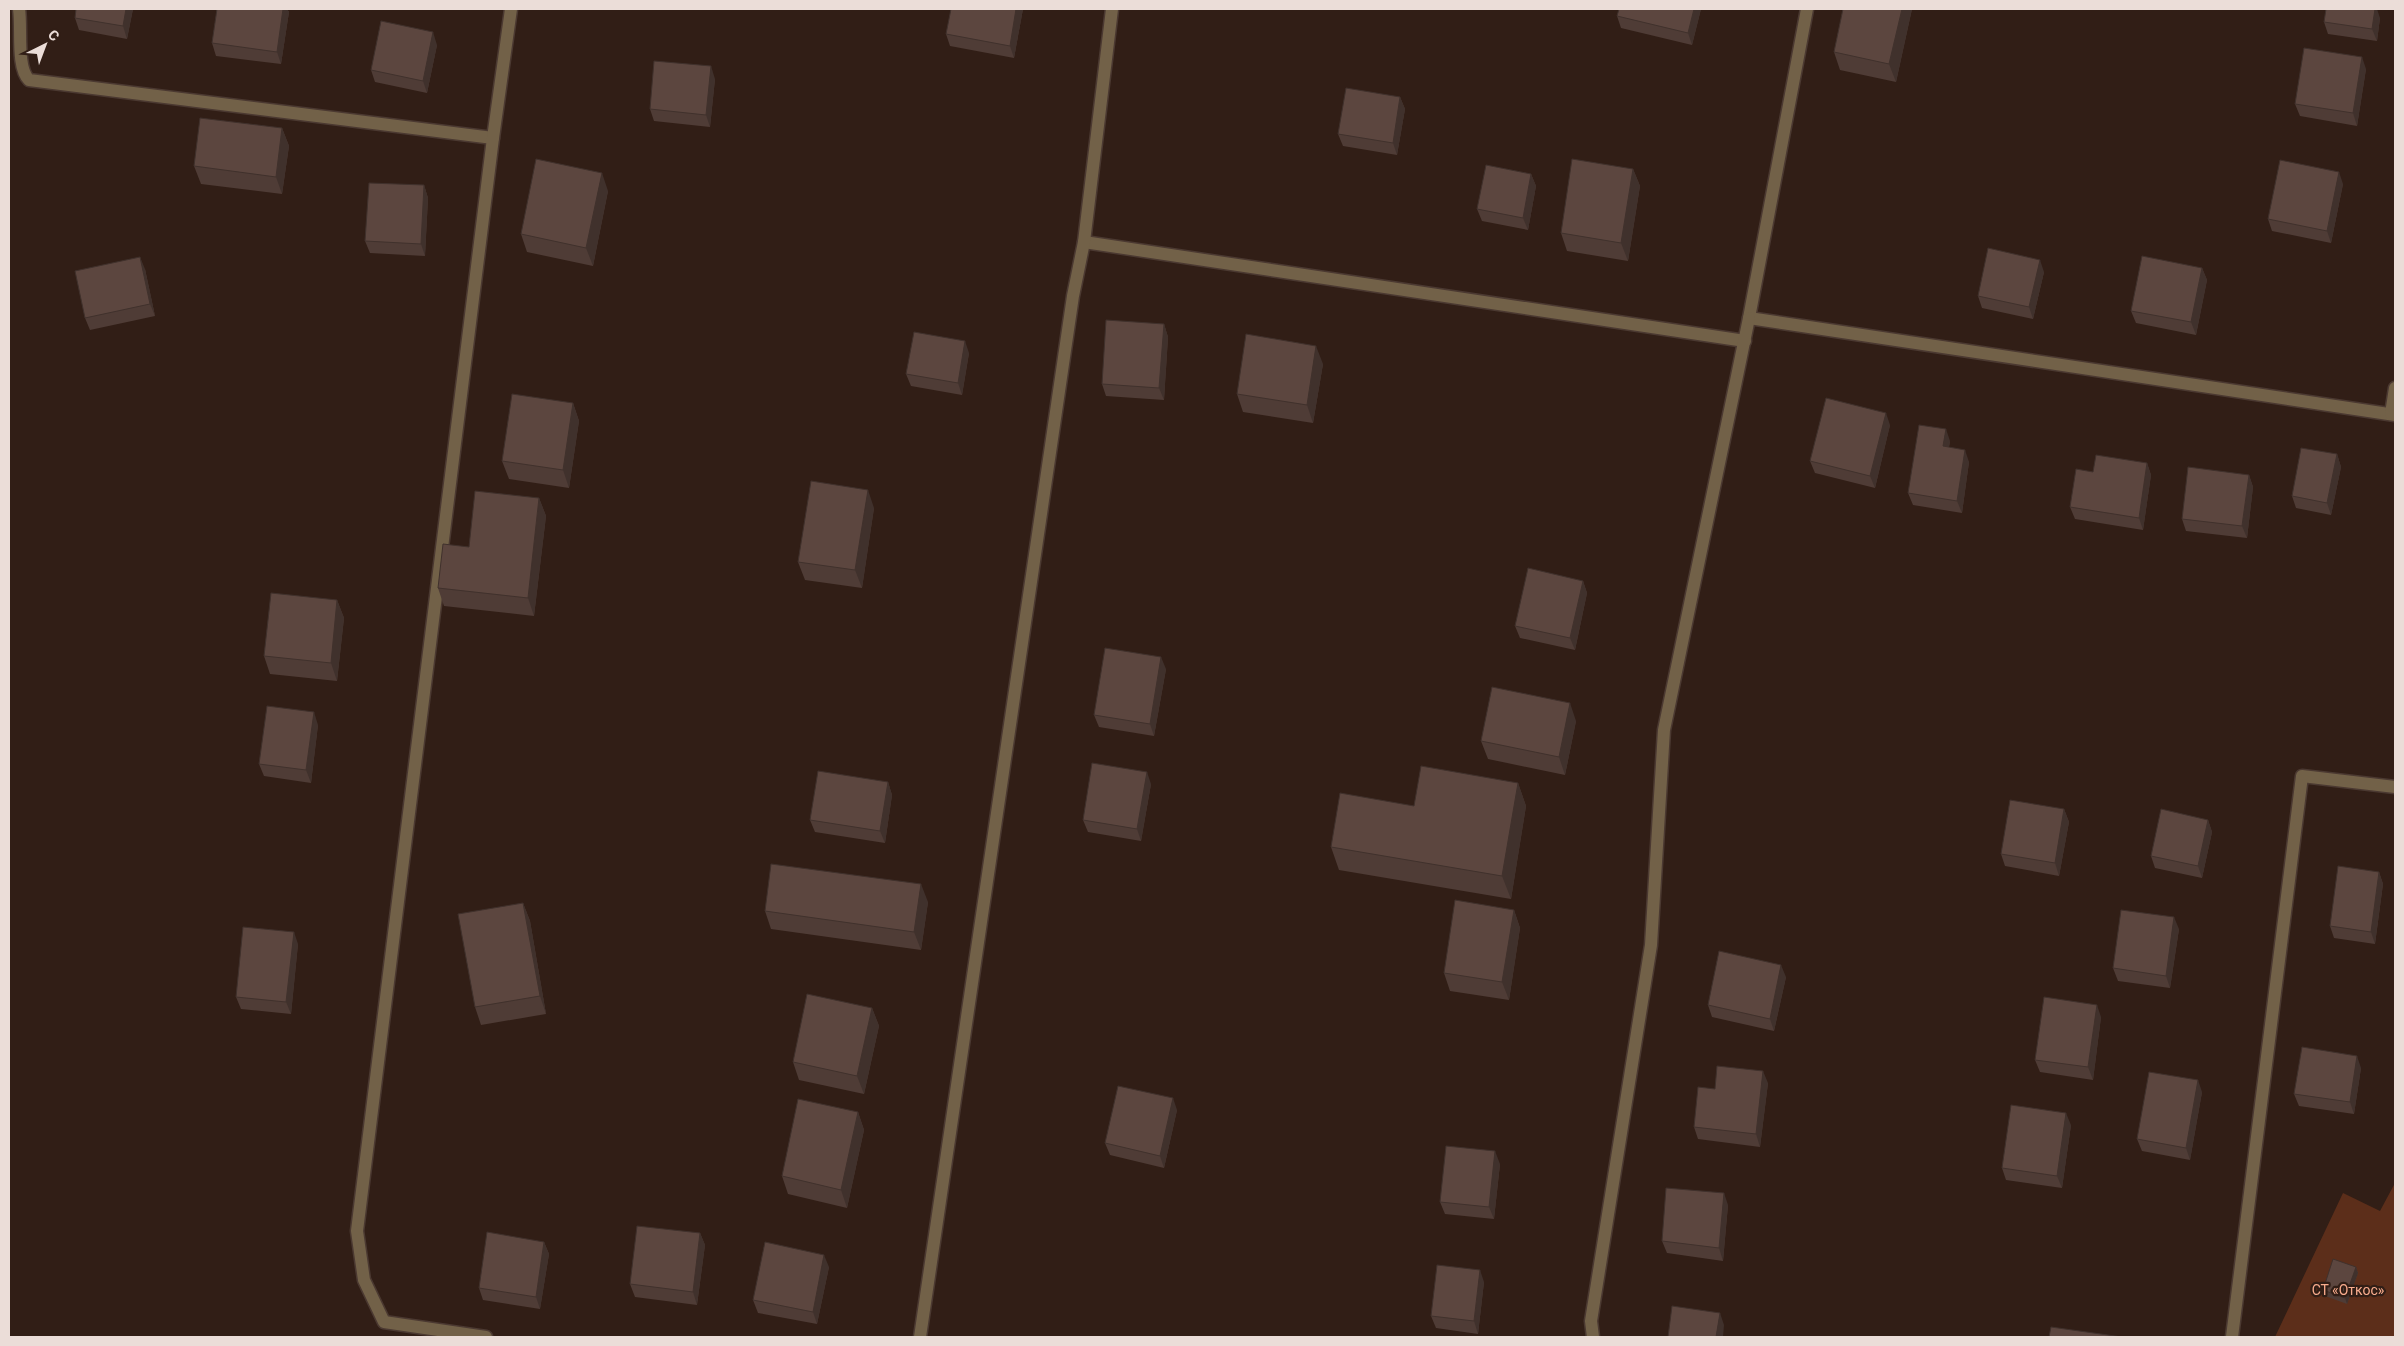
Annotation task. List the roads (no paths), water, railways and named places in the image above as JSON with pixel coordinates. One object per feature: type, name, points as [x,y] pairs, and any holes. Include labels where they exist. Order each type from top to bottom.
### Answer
[{"type":"lane","points":[[19,9],[23,74],[30,80],[493,138]]},
{"type":"lane","points":[[486,1337],[384,1322],[364,1280],[357,1231],[493,138],[511,9]]},
{"type":"lane","points":[[920,1337],[1073,296],[1084,242],[1112,9]]},
{"type":"lane","points":[[1594,1337],[1591,1321],[1651,945],[1664,730],[1745,341],[1807,9]]},
{"type":"lane","points":[[1084,242],[1745,341]]},
{"type":"lane","points":[[1749,318],[2393,415],[2395,388]]},
{"type":"lane","points":[[2232,1337],[2302,776],[2395,787]]},
{"type":"park label","name":"СТ «Откос»","points":[[2348,1290]]}]
